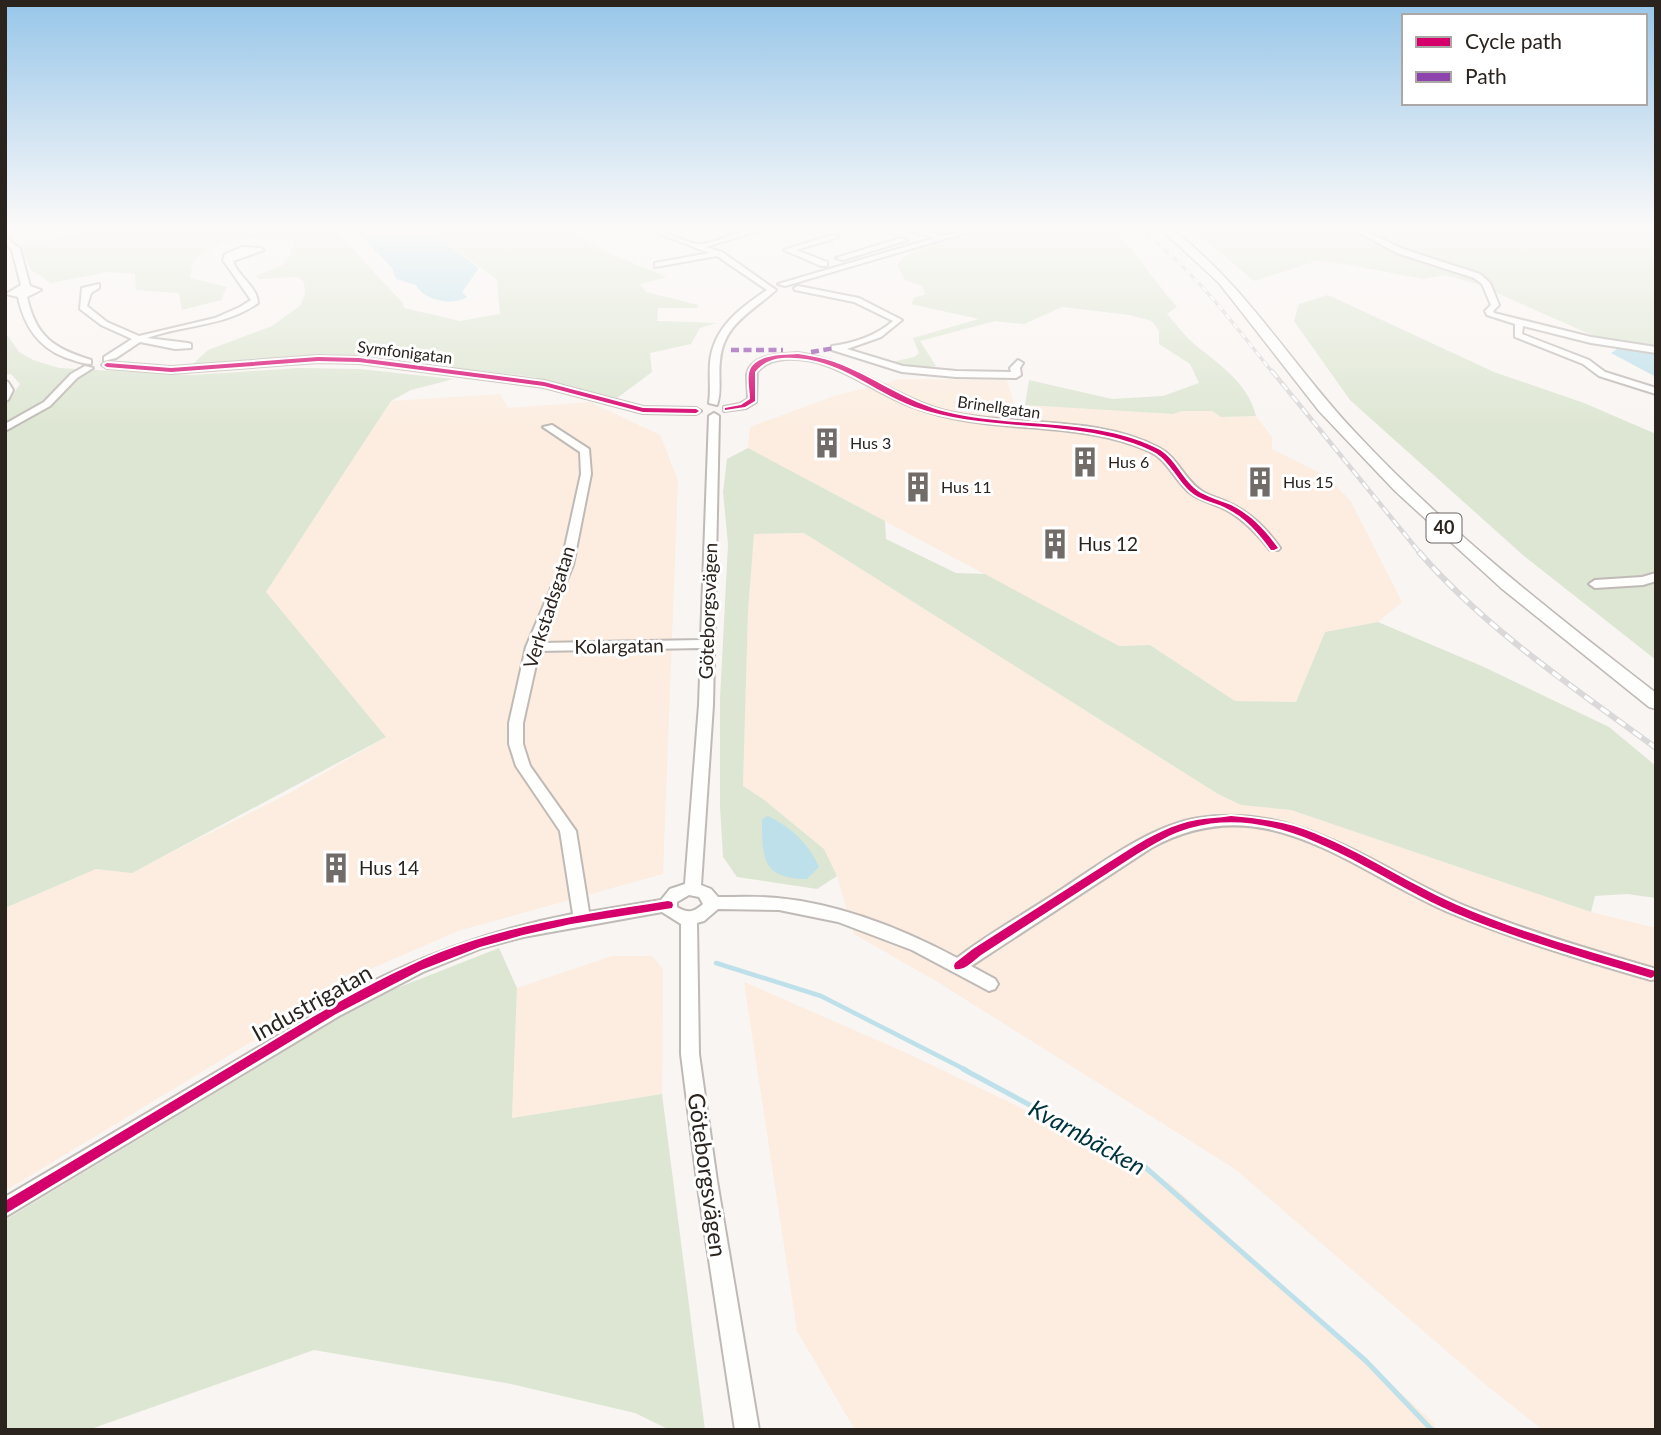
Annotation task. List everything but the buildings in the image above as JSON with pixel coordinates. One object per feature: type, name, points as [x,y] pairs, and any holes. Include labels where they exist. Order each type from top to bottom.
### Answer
[{"type":"highway","name":"40","points":[[1240,297],[1331,414],[1414,500],[1505,582],[1656,703]]},
{"type":"highway","name":"40","points":[[1254,297],[1316,379],[1413,481],[1523,579],[1656,685]]},
{"type":"street","points":[[24,297],[26,318],[41,340],[88,365]]},
{"type":"street","points":[[86,297],[83,307],[88,313],[112,328],[140,338],[188,346]]},
{"type":"street","points":[[5,428],[47,404],[88,365],[107,362],[140,338],[234,314],[255,300],[253,297]]},
{"type":"street","name":"Göteborgsvägen","points":[[693,889],[704,747],[715,361],[720,339],[730,323],[768,297]]},
{"type":"street","points":[[837,297],[856,300],[898,320],[887,329],[859,343],[835,348],[894,368],[926,372],[1016,375],[1015,368],[1018,363]]},
{"type":"street","points":[[1491,297],[1494,305],[1489,314],[1519,324],[1656,350]]},
{"type":"street","points":[[1519,324],[1518,335],[1586,362],[1602,374],[1656,391]]},
{"type":"street","points":[[830,362],[846,351]]},
{"type":"street","name":"Brinellgatan","points":[[714,410],[725,413],[727,409],[743,407],[753,400],[752,372],[763,361],[801,356],[830,362],[903,400],[932,411],[972,419],[1083,432],[1153,449],[1167,459],[1199,495],[1245,515],[1257,525],[1274,548]]},
{"type":"street","name":"Symfonigatan","points":[[107,362],[171,370],[318,359],[359,360],[544,384],[643,410],[696,411],[703,415],[714,410]]},
{"type":"street","points":[[5,384],[8,390],[5,398]]},
{"type":"street","name":"Verkstadsgatan","points":[[548,427],[585,451],[586,474],[567,565],[533,647],[516,723],[516,744],[523,766],[568,831],[582,917]]},
{"type":"street","points":[[1595,584],[1643,581],[1656,577]]},
{"type":"street","name":"Kolargatan","points":[[533,647],[706,644]]},
{"type":"street","points":[[959,966],[977,951],[1159,837],[1196,823],[1248,820],[1273,822],[1311,835],[1353,854],[1429,897],[1530,938],[1651,974]]},
{"type":"street","points":[[693,889],[707,893],[712,903],[705,914],[689,919],[674,915],[668,905],[676,893],[693,889]]},
{"type":"street","points":[[712,903],[787,905],[831,914],[912,944],[959,966],[989,984]]},
{"type":"street","name":"Industrigatan","points":[[5,1208],[323,1017],[419,966],[475,945],[582,917],[668,905]]},
{"type":"street","name":"Göteborgsvägen","points":[[689,919],[690,1054],[707,1181],[747,1430]]},
{"type":"shaded area","points":[[900,379],[1007,380],[1014,404],[1173,414],[1182,411],[1212,411],[1221,417],[1256,416],[1272,437],[1272,449],[1326,476],[1350,500],[1402,602],[1378,622],[1325,632],[1297,702],[1235,701],[1150,645],[1119,646],[748,448],[750,427],[834,396]]},
{"type":"shaded area","points":[[500,394],[508,408],[590,402],[660,435],[678,480],[663,874],[458,931],[373,968],[5,1191],[5,908],[96,869],[132,872],[290,793],[386,737],[266,592],[391,401]]},
{"type":"shaded area","points":[[804,533],[1218,794],[1241,805],[1291,810],[1591,912],[1656,928],[1656,1430],[1543,1430],[1486,1385],[1235,1169],[936,981],[854,934],[837,876],[824,849],[743,786],[748,611],[754,534]]},
{"type":"shaded area","points":[[612,956],[652,956],[663,969],[662,1094],[512,1118],[517,988]]},
{"type":"shaded area","points":[[744,982],[902,1051],[1145,1167],[1172,1185],[1433,1422],[1436,1430],[855,1430],[797,1331]]},
{"type":"green space","points":[[180,297],[222,297],[221,300],[182,310]]},
{"type":"green space","points":[[304,297],[397,297],[404,308],[460,321],[500,314],[499,297],[666,297],[698,305],[697,308],[658,308],[657,321],[716,323],[700,328],[691,344],[650,353],[652,372],[617,398],[534,377],[330,354],[193,364],[208,350],[272,326],[301,305]]},
{"type":"green space","points":[[915,297],[1169,297],[1177,307],[1167,314],[1190,340],[1239,383],[1256,416],[1221,417],[1212,411],[1182,411],[1173,414],[1025,405],[1029,380],[1112,399],[1163,396],[1199,383],[1190,364],[1159,344],[1159,331],[1152,321],[1130,315],[1062,307],[1024,324],[995,321],[920,341],[936,366],[917,369],[888,363],[914,357],[919,353],[913,338],[979,319],[911,304]]},
{"type":"green space","points":[[1322,297],[1332,297],[1494,372],[1584,403],[1656,434],[1656,660],[1524,556],[1350,400],[1294,321],[1299,304]]},
{"type":"green space","points":[[1506,297],[1656,297],[1656,349],[1594,336]]},
{"type":"green space","points":[[5,332],[19,352],[33,360],[59,368],[193,375],[298,368],[360,369],[454,379],[411,390],[391,401],[266,592],[386,737],[132,873],[96,869],[5,908],[5,406],[20,384],[11,374],[5,375]]},
{"type":"green space","points":[[748,448],[885,521],[886,539],[956,573],[985,574],[1119,646],[1150,645],[1235,701],[1296,702],[1325,632],[1378,622],[1484,667],[1609,727],[1656,766],[1656,898],[1627,894],[1595,896],[1591,912],[1291,810],[1241,805],[1218,794],[804,533],[754,534],[748,611],[743,786],[824,849],[837,876],[817,889],[737,877],[723,857],[720,806],[720,699],[728,544],[723,492],[727,459]]},
{"type":"green space","points":[[499,948],[517,988],[512,1118],[662,1094],[705,1430],[670,1430],[635,1413],[511,1384],[314,1350],[88,1430],[5,1430],[5,1220],[374,997]]},
{"type":"water","points":[[430,297],[467,297],[454,301]]},
{"type":"water","points":[[1620,347],[1656,353],[1656,377],[1611,353]]},
{"type":"water","points":[[768,816],[798,837],[815,859],[819,867],[807,879],[781,875],[768,864],[764,855],[762,819]]},
{"type":"waterway","name":"Kvarnbäcken","points":[[716,963],[821,996],[966,1070]]},
{"type":"waterway","name":"Kvarnbäcken","points":[[963,1069],[1145,1167],[1366,1361],[1432,1430]]},
{"type":"railway","points":[[1211,297],[1273,373]]},
{"type":"railway","points":[[1272,371],[1420,553]]},
{"type":"railway","points":[[1419,552],[1473,607],[1502,632],[1562,680],[1656,748]]},
{"type":"marked path","points":[[811,352],[835,348]]},
{"type":"marked path","points":[[731,350],[783,350]]},
{"type":"cycle path","points":[[727,409],[743,406],[753,400],[752,372],[760,363],[779,357],[816,358],[833,363],[916,405],[945,414],[1097,432],[1154,449],[1166,458],[1194,491],[1243,515],[1262,532],[1274,548]]},
{"type":"cycle path","points":[[107,365],[171,370],[318,359],[359,360],[544,384],[643,410],[696,411]]},
{"type":"cycle path","points":[[959,966],[1158,837],[1184,826],[1231,819],[1262,822],[1319,839],[1430,897],[1484,920],[1651,974]]},
{"type":"cycle path","points":[[5,1208],[332,1011],[417,967],[476,944],[523,931],[668,905]]},
{"type":"place","name":"Hus 3","points":[[827,443]]},
{"type":"place","name":"Hus 6","points":[[1085,462]]},
{"type":"place","name":"Hus 15","points":[[1260,482]]},
{"type":"place","name":"Hus 11","points":[[918,487]]},
{"type":"place","name":"Hus 12","points":[[1055,544]]},
{"type":"place","name":"Hus 14","points":[[336,868]]}]
